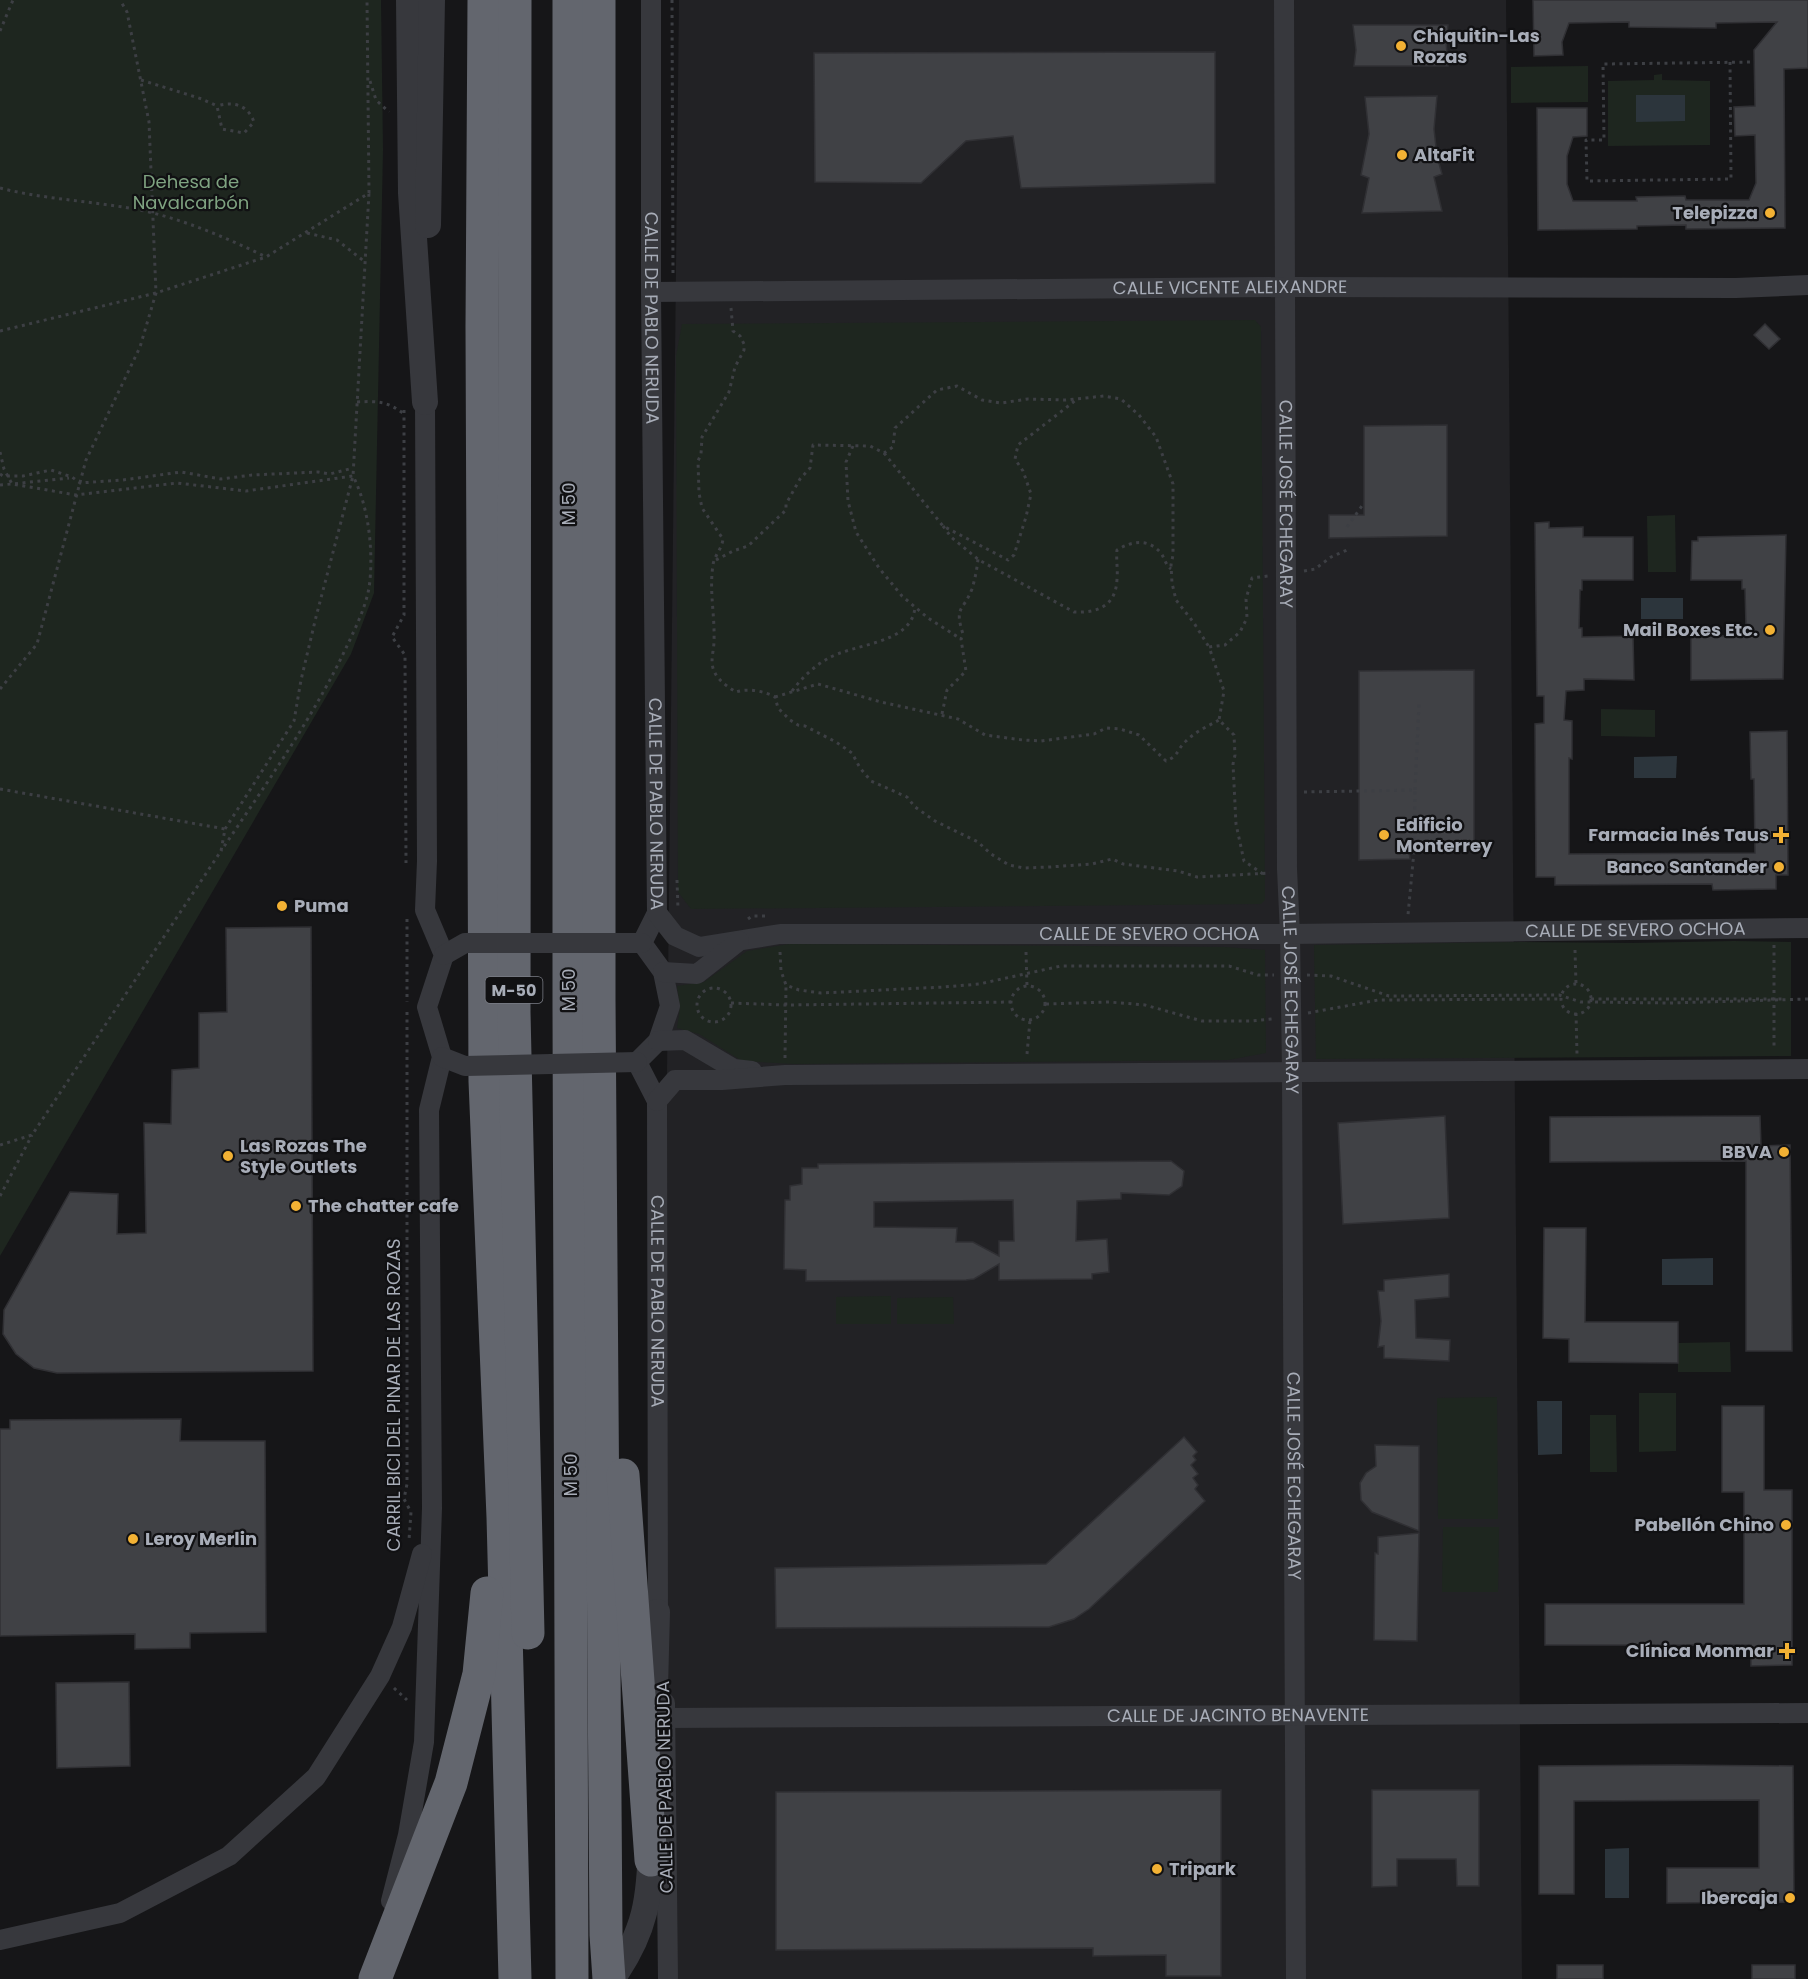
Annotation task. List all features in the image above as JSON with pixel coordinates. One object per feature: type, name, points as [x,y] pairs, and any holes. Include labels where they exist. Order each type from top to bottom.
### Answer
[{"type":"highway","points":[[467,0],[466,81],[482,327]]},
{"type":"highway","points":[[374,1979],[451,1783],[479,1674],[487,1599],[480,1256],[485,1081],[482,327],[484,0]]},
{"type":"highway","name":"M-50","points":[[515,0],[514,1012],[528,1569],[529,1979]]},
{"type":"highway","name":"M 50","points":[[569,0],[572,1979]]},
{"type":"highway","points":[[599,0],[600,1172],[606,1935],[610,1979]]},
{"type":"highway","points":[[485,1081],[503,1517],[515,1979]]},
{"type":"highway","points":[[600,1172],[651,1860]]},
{"type":"street","points":[[374,1979],[408,1835],[424,1742],[431,1519],[429,1110],[442,1058],[427,1007],[444,955],[425,910],[427,861],[411,406],[409,0]]},
{"type":"street","points":[[411,406],[432,0]]},
{"type":"street","name":"CALLE DE PABLO NERUDA","points":[[642,943],[657,913],[651,292],[651,0]]},
{"type":"street","name":"CALLE JOSÉ ECHEGARAY","points":[[1284,0],[1287,869],[1292,1072],[1296,1979]]},
{"type":"street","name":"CALLE VICENTE ALEIXANDRE","points":[[651,292],[1286,287],[1736,288],[1808,285]]},
{"type":"street","name":"CALLE DE SEVERO OCHOA","points":[[657,913],[675,936],[699,947],[741,931],[780,934],[1290,934],[1808,928]]},
{"type":"street","points":[[663,972],[697,974],[741,931]]},
{"type":"street","points":[[442,1058],[465,1066],[637,1062],[658,1041],[670,1006],[663,972],[642,943],[465,943],[444,955]]},
{"type":"street","points":[[658,1041],[685,1040],[735,1069],[784,1075]]},
{"type":"street","name":"CALLE DE PABLO NERUDA","points":[[637,1062],[657,1101],[657,1612],[666,1718],[668,1979]]},
{"type":"street","points":[[657,1101],[675,1080],[722,1080],[784,1075],[1808,1069]]},
{"type":"street","points":[[0,1940],[120,1913],[229,1856],[316,1777],[380,1676],[402,1627],[431,1519]]},
{"type":"street","points":[[610,1979],[638,1935],[647,1902],[651,1860],[657,1612]]},
{"type":"street","name":"CALLE DE JACINTO BENAVENTE","points":[[666,1718],[1808,1713]]},
{"type":"path","points":[[0,31],[14,0]]},
{"type":"path","points":[[0,689],[37,644],[86,460],[140,347],[156,292],[149,122],[127,12],[120,0]]},
{"type":"path","points":[[221,851],[225,829],[294,721],[316,617],[353,476],[369,193],[367,0]]},
{"type":"path","points":[[1730,62],[1731,179],[1587,181],[1586,140],[1604,140],[1603,64],[1730,62],[1754,62]]},
{"type":"path","points":[[368,76],[376,100],[390,113]]},
{"type":"path","points":[[141,81],[202,99],[217,106],[228,102],[238,104],[251,113],[254,122],[244,133],[222,129],[217,106]]},
{"type":"path","points":[[0,188],[34,196],[153,213],[224,237],[266,257]]},
{"type":"path","points":[[0,331],[156,292],[266,257],[369,193]]},
{"type":"path","points":[[305,233],[337,240],[365,262]]},
{"type":"path","points":[[730,292],[733,331],[740,336],[744,350],[735,367],[729,392],[702,437],[701,454],[698,461],[702,508],[723,539],[722,548],[713,562],[710,592],[714,642],[711,662],[715,674],[736,692],[743,690],[768,693],[775,697],[818,684],[881,702],[958,718],[986,735],[1041,741],[1094,734],[1106,728],[1120,729],[1139,735],[1166,761],[1174,757],[1185,742],[1197,732],[1219,720]]},
{"type":"path","points":[[884,453],[893,447],[895,428],[937,390],[957,386],[982,400],[1001,403],[1028,399],[1077,399],[1104,396],[1121,399],[1156,437],[1173,484],[1171,569],[1176,600],[1209,647],[1224,691],[1219,720]]},
{"type":"path","points":[[943,526],[1008,560],[1014,555],[1031,494],[1023,471],[1015,459],[1018,445],[1077,399]]},
{"type":"path","points":[[357,402],[378,401],[392,405],[411,406],[404,615],[392,637],[405,654],[406,868]]},
{"type":"path","points":[[713,562],[748,546],[786,510],[786,504],[795,487],[810,468],[813,445],[870,446],[884,453],[951,537],[978,559],[1074,612],[1089,613],[1106,606],[1116,593],[1117,550],[1128,544],[1141,541],[1153,547],[1162,554],[1165,564],[1171,569]]},
{"type":"path","points":[[853,446],[846,462],[848,501],[856,532],[879,568],[902,596],[928,618],[961,639]]},
{"type":"path","points":[[0,452],[12,484]]},
{"type":"path","points":[[0,474],[22,476],[51,470],[72,477],[80,483],[181,472],[221,479],[252,475],[318,472],[330,474],[353,468]]},
{"type":"path","points":[[12,484],[76,495],[177,483],[246,491],[353,476]]},
{"type":"path","points":[[0,1196],[32,1135],[278,764],[321,696],[340,660],[359,621],[369,588],[370,541],[361,492],[353,476]]},
{"type":"path","points":[[0,485],[72,477]]},
{"type":"path","points":[[1347,527],[1364,503]]},
{"type":"path","points":[[1287,574],[1315,569],[1331,556],[1347,550]]},
{"type":"path","points":[[942,715],[947,690],[966,671],[961,639],[963,634],[958,619],[959,608],[971,590],[978,559]]},
{"type":"path","points":[[1209,647],[1225,645],[1240,632],[1247,618],[1246,599],[1252,578],[1263,576]]},
{"type":"path","points":[[791,693],[805,675],[828,658],[904,630],[914,617],[915,607]]},
{"type":"path","points":[[775,697],[778,708],[790,720],[836,742],[852,753],[860,768],[871,781],[908,797],[915,807],[935,821],[978,842],[991,854],[1009,865],[1024,868],[1050,867],[1092,864],[1112,859],[1123,864],[1178,871],[1197,877],[1264,875],[1287,869]]},
{"type":"path","points":[[1407,933],[1414,851],[1419,704]]},
{"type":"path","points":[[1219,720],[1234,735],[1236,824],[1244,861],[1264,875]]},
{"type":"path","points":[[270,759],[278,764]]},
{"type":"path","points":[[0,789],[225,829]]},
{"type":"path","points":[[1287,793],[1415,790]]},
{"type":"path","points":[[678,909],[678,916]]},
{"type":"path","name":"CARRIL BICI DEL PINAR DE LAS ROZAS","points":[[409,1544],[411,1512],[404,1499],[407,1484],[408,1382],[407,910],[425,910]]},
{"type":"path","points":[[741,931],[752,916],[772,917],[778,922],[781,971],[786,985],[784,1075]]},
{"type":"path","points":[[1774,928],[1774,1069]]},
{"type":"path","points":[[1574,931],[1576,984]]},
{"type":"path","points":[[1025,933],[1027,986]]},
{"type":"path","points":[[786,985],[799,990],[821,993],[871,992],[979,984],[1061,966],[1196,965],[1229,966],[1257,975],[1331,976],[1389,996],[1562,996],[1581,1002],[1670,1003],[1808,999]]},
{"type":"path","points":[[1576,984],[1584,986],[1589,992],[1590,1001],[1583,1011],[1576,1013],[1569,1012],[1563,1006],[1562,996],[1563,991],[1576,984]]},
{"type":"path","points":[[1027,986],[1036,988],[1043,994],[1046,1004],[1038,1018],[1030,1020],[1020,1019],[1013,1012],[1011,1002],[1013,994],[1019,988],[1027,986]]},
{"type":"path","points":[[713,988],[722,989],[728,995],[731,1003],[730,1012],[724,1019],[716,1022],[707,1020],[700,1014],[697,1006],[699,998],[705,991],[713,988]]},
{"type":"path","points":[[731,1003],[786,1005],[1011,1002]]},
{"type":"path","points":[[1576,1013],[1577,1070]]},
{"type":"path","points":[[1025,1074],[1030,1020]]},
{"type":"path","points":[[0,1145],[32,1135]]},
{"type":"path","points":[[380,1676],[413,1705]]},
{"type":"shaded area","points":[[679,0],[1506,0],[1522,1979],[672,1979],[661,1610]]},
{"type":"shaded area","points":[[1636,95],[1685,95],[1685,121],[1636,122]]},
{"type":"shaded area","points":[[1641,598],[1683,598],[1683,619],[1641,619]]},
{"type":"shaded area","points":[[1677,756],[1676,778],[1634,778],[1634,757]]},
{"type":"shaded area","points":[[1713,1258],[1713,1285],[1662,1285],[1662,1259]]},
{"type":"shaded area","points":[[1537,1401],[1562,1401],[1562,1454],[1538,1455]]},
{"type":"shaded area","points":[[1629,1848],[1629,1898],[1605,1898],[1605,1849]]},
{"type":"green space","name":"Dehesa de Navalcarbón","points":[[0,0],[381,0],[383,150],[374,593],[351,654],[0,1256]]},
{"type":"green space","points":[[1588,66],[1588,102],[1511,103],[1511,67]]},
{"type":"green space","points":[[1662,74],[1662,80],[1710,81],[1710,145],[1608,146],[1608,81],[1654,80],[1654,75]]},
{"type":"green space","points":[[1255,320],[1261,327],[1265,900],[1261,904],[691,909],[678,892],[676,356],[682,324]]},
{"type":"green space","points":[[1675,515],[1676,572],[1648,572],[1647,516]]},
{"type":"green space","points":[[1601,709],[1655,710],[1655,737],[1601,736]]},
{"type":"green space","points":[[1791,942],[1791,1056],[1316,1059],[1314,945]]},
{"type":"green space","points":[[789,944],[1225,947],[1265,950],[1266,1053],[1228,1060],[794,1064],[742,1061],[699,1034],[677,1028],[680,1007],[677,986],[704,982],[747,951]]},
{"type":"green space","points":[[891,1296],[891,1324],[836,1324],[836,1297]]},
{"type":"green space","points":[[953,1297],[954,1324],[897,1324],[897,1298]]},
{"type":"green space","points":[[1730,1342],[1731,1372],[1678,1372],[1678,1343]]},
{"type":"green space","points":[[1639,1393],[1676,1393],[1676,1451],[1639,1452]]},
{"type":"green space","points":[[1497,1397],[1498,1519],[1438,1519],[1437,1398]]},
{"type":"green space","points":[[1590,1415],[1616,1415],[1617,1472],[1590,1472]]},
{"type":"green space","points":[[1443,1527],[1499,1527],[1498,1592],[1442,1592]]},
{"type":"building","points":[[1533,0],[1808,0],[1808,68],[1784,69],[1785,228],[1686,229],[1686,225],[1637,226],[1637,229],[1538,230],[1537,108],[1587,108],[1587,136],[1573,137],[1567,156],[1567,184],[1573,201],[1637,201],[1636,197],[1685,196],[1686,200],[1749,200],[1756,183],[1755,135],[1735,136],[1734,107],[1755,106],[1754,50],[1777,22],[1716,23],[1716,28],[1629,27],[1629,22],[1569,23],[1562,42],[1563,55],[1534,56]]},
{"type":"building","name":"Chiquitin-Las Rozas","points":[[1353,25],[1448,25],[1446,41],[1448,66],[1354,66],[1356,50]]},
{"type":"building","points":[[1215,52],[1215,183],[1021,188],[1013,136],[966,141],[921,183],[815,182],[814,53]]},
{"type":"building","name":"AltaFit","points":[[1437,96],[1434,129],[1442,174],[1434,177],[1442,211],[1362,213],[1369,178],[1361,175],[1369,134],[1365,97]]},
{"type":"building","points":[[1765,324],[1780,339],[1769,349],[1754,335]]},
{"type":"building","points":[[1447,425],[1447,536],[1329,538],[1329,515],[1364,515],[1364,426]]},
{"type":"building","points":[[1549,522],[1549,528],[1583,527],[1583,537],[1633,537],[1633,580],[1582,580],[1579,628],[1582,628],[1582,637],[1633,636],[1634,680],[1584,679],[1584,690],[1566,691],[1564,720],[1572,721],[1572,759],[1569,758],[1569,854],[1755,853],[1754,779],[1751,779],[1750,732],[1787,731],[1788,875],[1776,875],[1776,889],[1713,890],[1712,884],[1555,885],[1555,877],[1536,877],[1535,724],[1544,723],[1544,696],[1537,696],[1535,523]]},
{"type":"building","points":[[1786,535],[1783,679],[1691,680],[1691,636],[1743,636],[1743,627],[1746,627],[1745,589],[1742,589],[1742,580],[1691,580],[1692,541],[1698,541],[1698,537]]},
{"type":"building","points":[[1474,670],[1474,843],[1408,843],[1410,859],[1359,860],[1359,671]]},
{"type":"building","name":"Las Rozas The Style Outlets","points":[[311,927],[313,1371],[57,1373],[34,1368],[16,1354],[3,1334],[4,1310],[70,1192],[118,1194],[117,1234],[146,1233],[144,1123],[171,1124],[172,1070],[199,1068],[199,1013],[227,1012],[226,928]]},
{"type":"building","points":[[1445,1116],[1449,1218],[1343,1224],[1338,1123]]},
{"type":"building","points":[[1760,1116],[1761,1146],[1790,1145],[1792,1351],[1746,1351],[1746,1161],[1550,1162],[1550,1117]]},
{"type":"building","points":[[1171,1161],[1184,1171],[1182,1186],[1169,1195],[1121,1193],[1121,1199],[1077,1201],[1076,1241],[1107,1239],[1109,1272],[1092,1274],[1092,1279],[999,1280],[999,1264],[974,1279],[966,1280],[806,1281],[806,1270],[784,1269],[785,1200],[790,1200],[790,1186],[802,1184],[802,1168],[818,1168],[818,1164]],"holes":[[[1013,1200],[1014,1241],[999,1241],[999,1256],[973,1242],[956,1242],[957,1228],[874,1227],[874,1202]]]},
{"type":"building","points":[[1544,1228],[1586,1228],[1585,1322],[1678,1322],[1678,1363],[1569,1362],[1569,1339],[1543,1338]]},
{"type":"building","points":[[1449,1274],[1449,1297],[1415,1300],[1416,1338],[1450,1340],[1449,1361],[1384,1358],[1384,1346],[1378,1347],[1381,1321],[1378,1291],[1384,1291],[1384,1280]]},
{"type":"building","points":[[1722,1406],[1764,1406],[1764,1490],[1792,1490],[1792,1665],[1751,1666],[1751,1645],[1545,1645],[1545,1604],[1744,1604],[1744,1492],[1722,1492]]},
{"type":"building","name":"Leroy Merlin","points":[[181,1419],[180,1441],[265,1441],[266,1632],[190,1633],[190,1648],[135,1649],[135,1634],[0,1636],[0,1429],[10,1429],[10,1420]]},
{"type":"building","points":[[1184,1437],[1197,1452],[1193,1456],[1196,1460],[1191,1465],[1198,1474],[1193,1478],[1198,1485],[1195,1489],[1205,1501],[1089,1609],[1074,1619],[1049,1627],[776,1628],[775,1568],[1046,1564]]},
{"type":"building","points":[[1375,1445],[1419,1446],[1419,1531],[1372,1512],[1361,1500],[1360,1483],[1366,1473],[1376,1466]]},
{"type":"building","points":[[1419,1533],[1417,1641],[1374,1640],[1375,1553],[1378,1554],[1378,1537]]},
{"type":"building","points":[[129,1682],[130,1766],[57,1768],[56,1683]]},
{"type":"building","points":[[1539,1766],[1793,1766],[1794,1902],[1667,1903],[1667,1868],[1759,1868],[1759,1800],[1574,1801],[1574,1894],[1539,1894]]},
{"type":"building","points":[[1221,1790],[1221,1976],[1166,1976],[1166,1955],[1093,1956],[1093,1948],[776,1950],[776,1792]]},
{"type":"building","points":[[1372,1790],[1479,1790],[1479,1886],[1457,1886],[1456,1859],[1397,1859],[1397,1886],[1372,1887]]},
{"type":"building","points":[[1557,1965],[1603,1965],[1603,1979],[1557,1979]]},
{"type":"building","points":[[1752,1965],[1795,1965],[1795,1979],[1752,1979]]},
{"type":"place","name":"Chiquitin-Las Rozas","points":[[1401,46]]},
{"type":"place","name":"AltaFit","points":[[1402,155]]},
{"type":"place","name":"Telepizza","points":[[1770,213]]},
{"type":"place","name":"Mail Boxes Etc.","points":[[1770,630]]},
{"type":"place","name":"Edificio Monterrey","points":[[1384,835]]},
{"type":"place","name":"Farmacia Inés Taus","points":[[1781,835]]},
{"type":"place","name":"Banco Santander","points":[[1779,867]]},
{"type":"place","name":"Puma","points":[[282,906]]},
{"type":"place","name":"BBVA","points":[[1784,1152]]},
{"type":"place","name":"Las Rozas The Style Outlets","points":[[228,1156]]},
{"type":"place","name":"The chatter cafe","points":[[296,1206]]},
{"type":"place","name":"Pabellón Chino","points":[[1786,1525]]},
{"type":"place","name":"Leroy Merlin","points":[[133,1539]]},
{"type":"place","name":"Clínica Monmar","points":[[1787,1651]]},
{"type":"place","name":"Tripark","points":[[1157,1869]]},
{"type":"place","name":"Ibercaja","points":[[1790,1898]]}]
